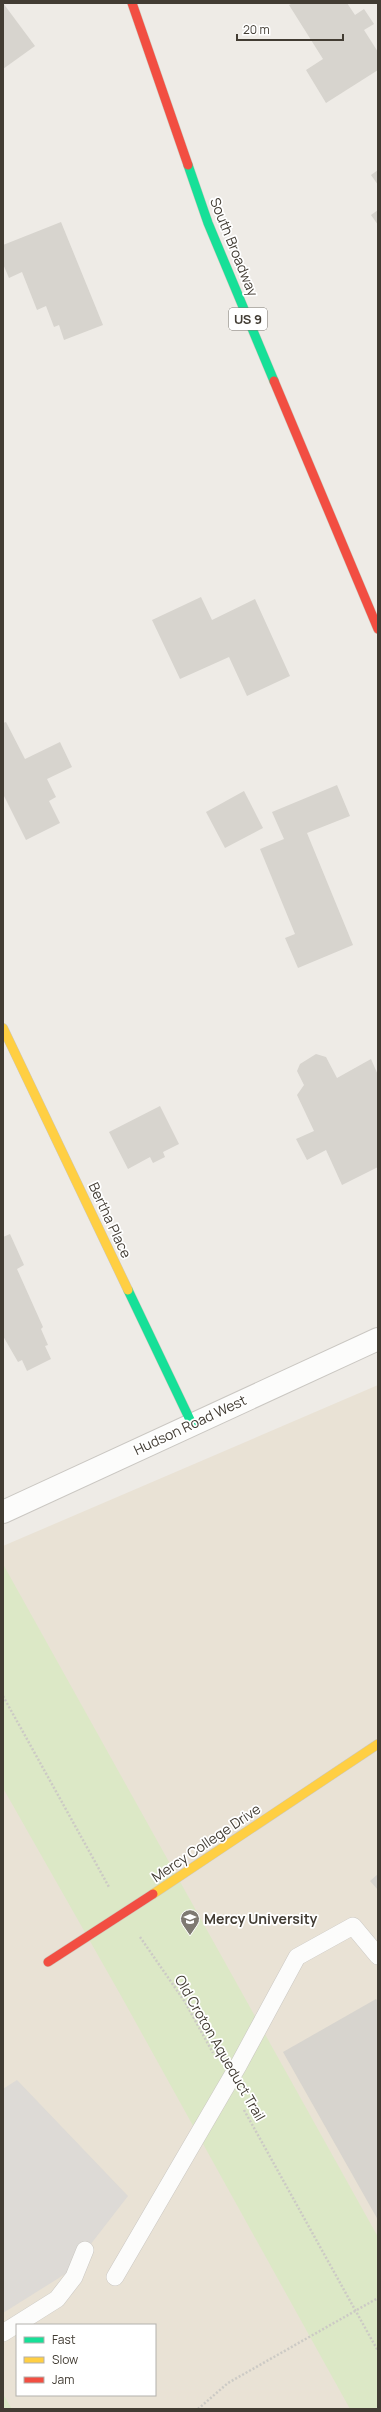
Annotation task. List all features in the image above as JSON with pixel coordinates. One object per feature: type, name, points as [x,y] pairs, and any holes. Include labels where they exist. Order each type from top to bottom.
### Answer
[{"type":"street","name":"South Broadway","points":[[132,3],[208,223],[378,629]]},
{"type":"street","name":"Bertha Place","points":[[3,1028],[192,1424]]},
{"type":"street","name":"Hudson Road West","points":[[3,1512],[378,1338]]},
{"type":"street","name":"Mercy College Drive","points":[[48,1962],[124,1914],[378,1744]]},
{"type":"lane","points":[[116,2277],[298,1957],[353,1926],[378,1956]]},
{"type":"lane","points":[[17,2324],[57,2299],[74,2277],[86,2250]]},
{"type":"lane","points":[[3,2333],[16,2325]]},
{"type":"path","name":"Old Croton Aqueduct Trail","points":[[3,1696],[124,1914],[184,2002],[378,2351]]},
{"type":"path","points":[[198,2409],[228,2383],[378,2298]]},
{"type":"shaded area","name":"Mercy University","points":[[378,1385],[378,2409],[3,2409],[3,1546]]},
{"type":"shaded area","points":[[17,2080],[128,2196],[70,2271],[3,2313],[3,2089]]},
{"type":"green space","points":[[3,1564],[378,2237],[378,2409],[350,2409],[120,1994],[3,1788]]},
{"type":"green space","points":[[3,2394],[12,2409],[3,2409]]},
{"type":"building","points":[[3,3],[35,46],[3,69]]},
{"type":"building","points":[[293,3],[347,3],[355,15],[364,9],[374,24],[364,30],[378,52],[378,70],[326,103],[306,70],[323,59],[289,5]]},
{"type":"building","points":[[378,170],[378,185],[371,175]]},
{"type":"building","points":[[378,210],[378,225],[371,215]]},
{"type":"building","points":[[61,222],[103,325],[64,340],[59,325],[54,327],[46,306],[37,310],[22,272],[9,278],[3,264],[3,245]]},
{"type":"building","points":[[201,597],[212,620],[255,599],[290,676],[247,696],[229,657],[180,679],[152,620]]},
{"type":"building","points":[[6,722],[25,759],[60,742],[72,767],[47,779],[56,797],[49,801],[60,823],[26,840],[3,794],[3,723]]},
{"type":"building","points":[[337,785],[350,816],[307,833],[353,945],[298,968],[285,938],[295,934],[260,849],[284,839],[272,812]]},
{"type":"building","points":[[244,791],[263,828],[225,848],[206,812]]},
{"type":"building","points":[[316,1054],[326,1057],[337,1078],[371,1059],[378,1075],[378,1167],[342,1185],[326,1150],[307,1160],[296,1139],[314,1131],[297,1095],[304,1085],[297,1071],[300,1064]]},
{"type":"building","points":[[160,1106],[179,1144],[163,1152],[165,1157],[153,1163],[150,1157],[128,1169],[109,1132]]},
{"type":"building","points":[[10,1234],[24,1265],[17,1269],[43,1327],[41,1329],[48,1345],[45,1346],[51,1359],[27,1371],[22,1360],[18,1362],[3,1336],[3,1237]]},
{"type":"building","points":[[378,1874],[378,1890],[370,1881]]},
{"type":"building","points":[[376,1999],[378,2002],[378,2220],[283,2052]]},
{"type":"traffic: fast","points":[[188,165],[208,223],[274,381]]},
{"type":"traffic: fast","points":[[128,1290],[192,1424]]},
{"type":"traffic: slow","points":[[3,1028],[128,1290]]},
{"type":"traffic: slow","points":[[153,1894],[378,1744]]},
{"type":"traffic: jam","points":[[132,3],[188,165]]},
{"type":"traffic: jam","points":[[274,381],[378,629]]},
{"type":"traffic: jam","points":[[48,1962],[153,1894]]},
{"type":"place","name":"Mercy University","points":[[190,1936]]}]
